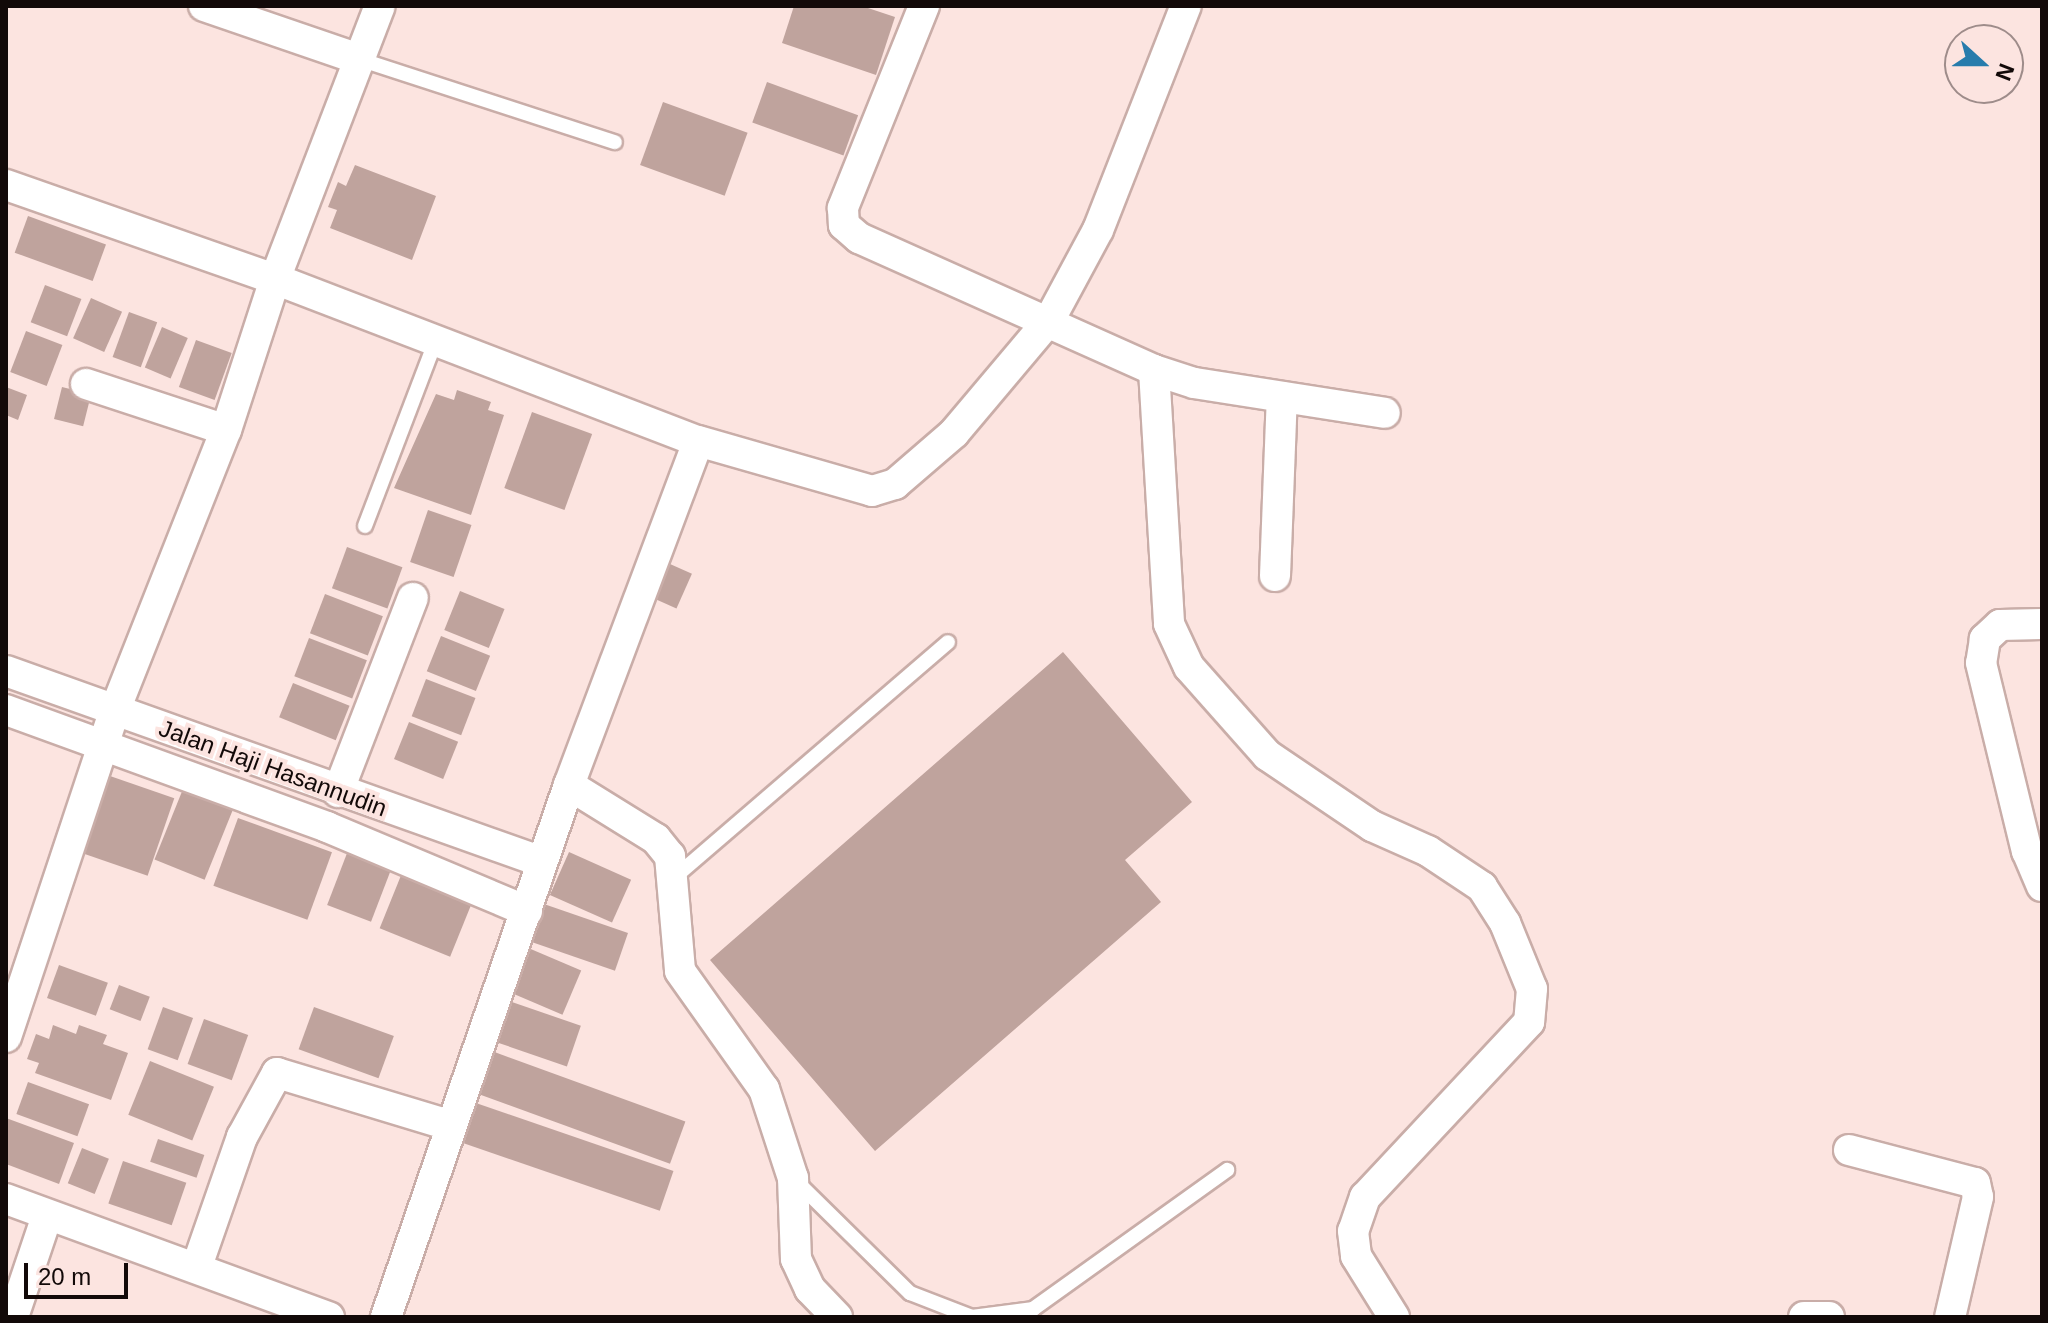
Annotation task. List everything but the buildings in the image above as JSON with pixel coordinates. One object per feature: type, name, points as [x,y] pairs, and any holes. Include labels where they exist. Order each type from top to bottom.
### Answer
[{"type":"street","points":[[204,6],[359,59]]},
{"type":"street","points":[[6,1037],[115,710],[226,430],[275,279],[380,6]]},
{"type":"street","points":[[924,6],[843,208],[844,225],[859,238],[1050,319],[1154,370],[1282,397],[1385,413]]},
{"type":"street","points":[[6,185],[275,279],[435,343],[698,441],[847,487],[872,491],[895,484],[954,433],[1050,319],[1098,230],[1186,6]]},
{"type":"street","points":[[1154,370],[1169,624],[1189,667],[1267,755],[1372,826],[1428,851],[1482,887],[1505,923],[1532,989],[1529,1022],[1365,1197],[1353,1231],[1356,1256],[1394,1317]]},
{"type":"street","points":[[86,384],[226,430]]},
{"type":"street","points":[[1275,576],[1282,397]]},
{"type":"street","points":[[386,1317],[449,1125],[569,785],[698,441]]},
{"type":"street","points":[[338,792],[413,598]]},
{"type":"street","points":[[2042,624],[2000,625],[1985,639],[1981,663],[2027,851],[2042,886]]},
{"type":"street","name":"Jalan Haji Hasannudin","points":[[6,671],[338,792],[542,862]]},
{"type":"street","name":"Jalan Haji Hasannudin","points":[[6,710],[327,827],[527,911]]},
{"type":"street","points":[[569,785],[656,839],[675,877],[680,971],[764,1089],[793,1178],[796,1259],[810,1289],[837,1317]]},
{"type":"street","points":[[197,1266],[242,1137],[277,1073],[449,1125]]},
{"type":"street","points":[[1849,1150],[1975,1183],[1978,1197],[1950,1317]]},
{"type":"street","points":[[6,1199],[47,1216],[197,1266],[329,1317]]},
{"type":"street","points":[[13,1317],[47,1216]]},
{"type":"street","points":[[1804,1317],[1829,1317]]},
{"type":"lane","points":[[359,59],[615,142]]},
{"type":"lane","points":[[365,526],[435,343]]},
{"type":"lane","points":[[675,877],[948,642]]},
{"type":"lane","points":[[793,1178],[910,1293],[972,1317],[1033,1309],[1227,1170]]}]
